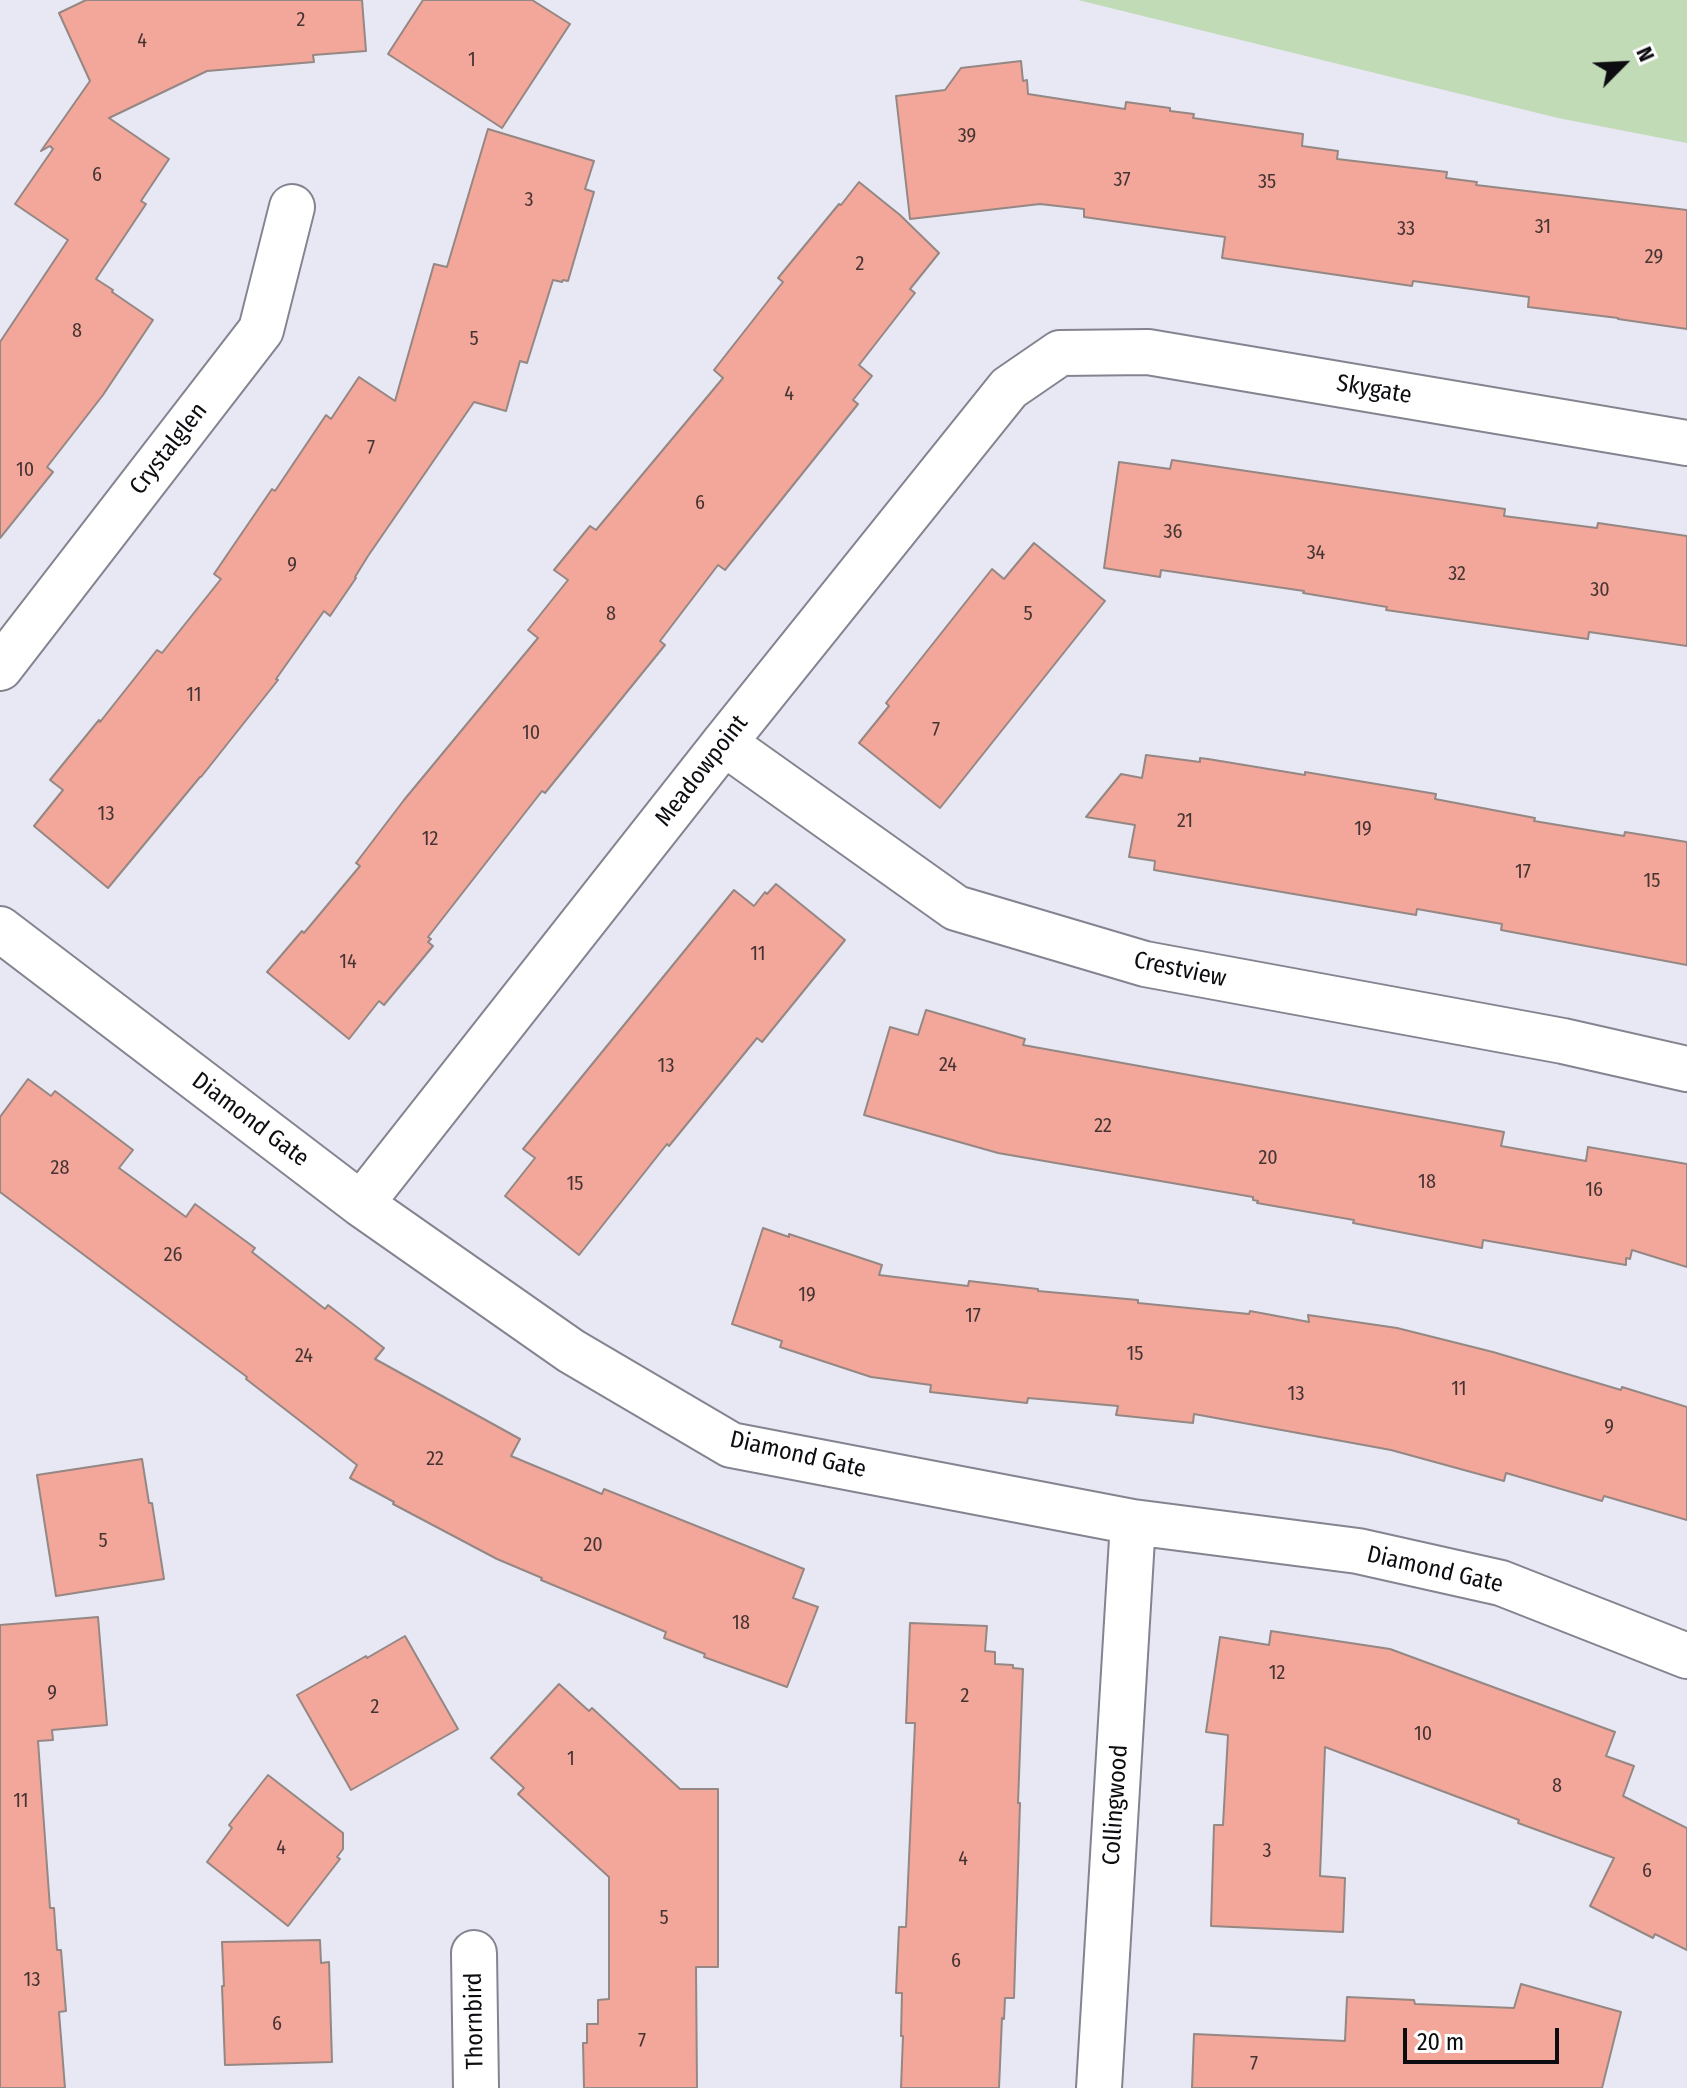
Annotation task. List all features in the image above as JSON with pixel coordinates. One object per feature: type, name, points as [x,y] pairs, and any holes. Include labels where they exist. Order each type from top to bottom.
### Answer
[{"type":"street","name":"Crystalglen","points":[[0,668],[261,330],[292,207]]},
{"type":"street","name":"Skygate","points":[[1060,353],[1148,352],[1687,443]]},
{"type":"street","name":"Meadowpoint","points":[[361,1204],[724,743],[1009,388],[1060,353]]},
{"type":"street","name":"Crestview","points":[[724,743],[956,908],[1145,964],[1563,1041],[1687,1069]]},
{"type":"street","name":"Diamond Gate","points":[[0,929],[361,1204],[571,1351],[731,1445],[1133,1522],[1358,1551],[1501,1583],[1687,1656]]},
{"type":"street","name":"Collingwood","points":[[1099,2088],[1133,1522]]},
{"type":"street","name":"Thornbird","points":[[474,1953],[476,2088]]},
{"type":"green space","points":[[1078,0],[1687,0],[1687,143],[1558,118]]},
{"type":"building","points":[[86,0],[362,0],[366,51],[313,55],[314,62],[207,71],[109,118],[169,159],[141,201],[146,204],[96,279],[153,320],[103,395],[47,467],[53,472],[0,538],[0,342],[68,240],[15,204],[53,149],[50,146],[41,151],[90,81],[59,13]]},
{"type":"building","points":[[423,0],[532,0],[570,24],[502,128],[388,54]]},
{"type":"building","points":[[1021,61],[1028,94],[1125,109],[1126,102],[1170,108],[1170,111],[1194,114],[1193,118],[1303,134],[1302,146],[1338,151],[1337,159],[1447,172],[1446,178],[1477,182],[1476,185],[1687,210],[1687,329],[1528,307],[1529,297],[1413,281],[1412,286],[1222,258],[1225,237],[1084,217],[1084,209],[1040,204],[910,219],[896,96],[945,90],[961,68]]},
{"type":"building","points":[[488,129],[594,161],[585,189],[594,192],[568,281],[553,280],[527,363],[520,361],[506,411],[474,402],[330,616],[324,611],[278,680],[108,888],[34,826],[63,790],[50,780],[157,650],[162,653],[221,579],[214,574],[272,489],[275,491],[326,415],[331,419],[359,377],[395,401],[434,264],[447,267]]},
{"type":"building","points":[[859,182],[900,215],[939,253],[910,289],[915,293],[859,365],[872,376],[853,400],[858,404],[725,570],[718,565],[660,641],[665,645],[545,793],[542,791],[428,937],[431,939],[428,942],[433,946],[384,1005],[379,1001],[349,1039],[267,972],[360,866],[356,863],[404,800],[538,638],[528,630],[568,580],[554,570],[590,526],[596,530],[723,378],[714,370],[783,282],[778,278]]},
{"type":"building","points":[[1172,460],[1505,509],[1504,516],[1597,528],[1598,523],[1687,536],[1687,646],[1589,632],[1588,639],[1386,610],[1387,607],[1304,591],[1161,570],[1160,577],[1104,568],[1119,462],[1170,469]]},
{"type":"building","points":[[1034,543],[1105,601],[940,808],[859,743],[889,706],[886,703],[992,569],[1004,579]]},
{"type":"building","points":[[1146,755],[1200,762],[1200,758],[1208,759],[1305,775],[1305,772],[1436,794],[1435,799],[1535,818],[1534,821],[1624,836],[1625,832],[1687,842],[1687,965],[1501,930],[1502,924],[1417,909],[1416,915],[1154,870],[1155,861],[1129,857],[1135,825],[1086,817],[1121,774],[1142,778]]},
{"type":"building","points":[[776,884],[845,940],[762,1042],[757,1038],[669,1146],[667,1144],[579,1255],[505,1196],[535,1158],[523,1149],[734,890],[754,906]]},
{"type":"building","points":[[926,1010],[1025,1039],[1023,1045],[1504,1132],[1501,1146],[1586,1161],[1588,1147],[1687,1164],[1687,1267],[1632,1250],[1630,1259],[1626,1258],[1626,1265],[1483,1240],[1482,1248],[1257,1203],[1253,1197],[998,1153],[864,1115],[890,1027],[918,1035]]},
{"type":"building","points":[[28,1079],[51,1096],[55,1091],[133,1150],[119,1168],[186,1217],[195,1204],[255,1248],[252,1252],[325,1309],[328,1305],[384,1348],[375,1359],[520,1439],[511,1456],[602,1494],[604,1489],[804,1569],[793,1598],[818,1607],[787,1687],[704,1657],[705,1654],[664,1638],[666,1632],[497,1559],[350,1478],[357,1465],[247,1377],[0,1192],[0,1117]]},
{"type":"building","points":[[763,1228],[882,1265],[879,1275],[968,1286],[969,1281],[1249,1314],[1250,1311],[1309,1322],[1308,1315],[1397,1328],[1687,1407],[1687,1520],[1604,1496],[1602,1501],[1506,1473],[1504,1481],[1391,1450],[1194,1414],[1193,1423],[1116,1415],[1118,1406],[1028,1398],[1027,1403],[930,1392],[931,1385],[871,1377],[780,1347],[782,1341],[732,1324]]},
{"type":"building","points":[[142,1459],[164,1579],[56,1596],[37,1475]]},
{"type":"building","points":[[98,1617],[107,1725],[52,1730],[53,1740],[38,1741],[50,1908],[54,1908],[57,1950],[61,1950],[66,2011],[59,2012],[65,2088],[0,2088],[0,1625]]},
{"type":"building","points":[[910,1623],[987,1626],[985,1651],[995,1652],[995,1664],[1023,1669],[1014,1998],[1005,1998],[999,2088],[901,2088],[902,1993],[896,1993],[899,1927],[906,1927],[915,1723],[906,1723]]},
{"type":"building","points":[[1271,1631],[1390,1649],[1615,1732],[1606,1756],[1634,1766],[1623,1796],[1687,1828],[1687,1950],[1655,1934],[1653,1938],[1590,1906],[1614,1858],[1325,1747],[1320,1876],[1345,1878],[1343,1932],[1211,1926],[1214,1825],[1223,1825],[1228,1735],[1206,1732],[1220,1637],[1269,1645]]},
{"type":"building","points":[[405,1636],[458,1729],[351,1790],[297,1695]]},
{"type":"building","points":[[559,1684],[589,1711],[592,1708],[680,1789],[718,1789],[718,1967],[696,1967],[697,2088],[584,2088],[583,2043],[587,2043],[587,2024],[598,2024],[598,2000],[609,1999],[609,1877],[518,1794],[524,1788],[491,1758]]},
{"type":"building","points":[[268,1775],[343,1833],[343,1849],[337,1857],[340,1859],[288,1926],[207,1862],[232,1828],[229,1825]]},
{"type":"building","points":[[320,1940],[321,1963],[329,1962],[332,2062],[225,2065],[222,1942]]},
{"type":"building","points":[[1521,1984],[1621,2012],[1602,2088],[1192,2088],[1194,2034],[1345,2041],[1347,1997],[1414,2000],[1415,2004],[1514,2008]]}]
